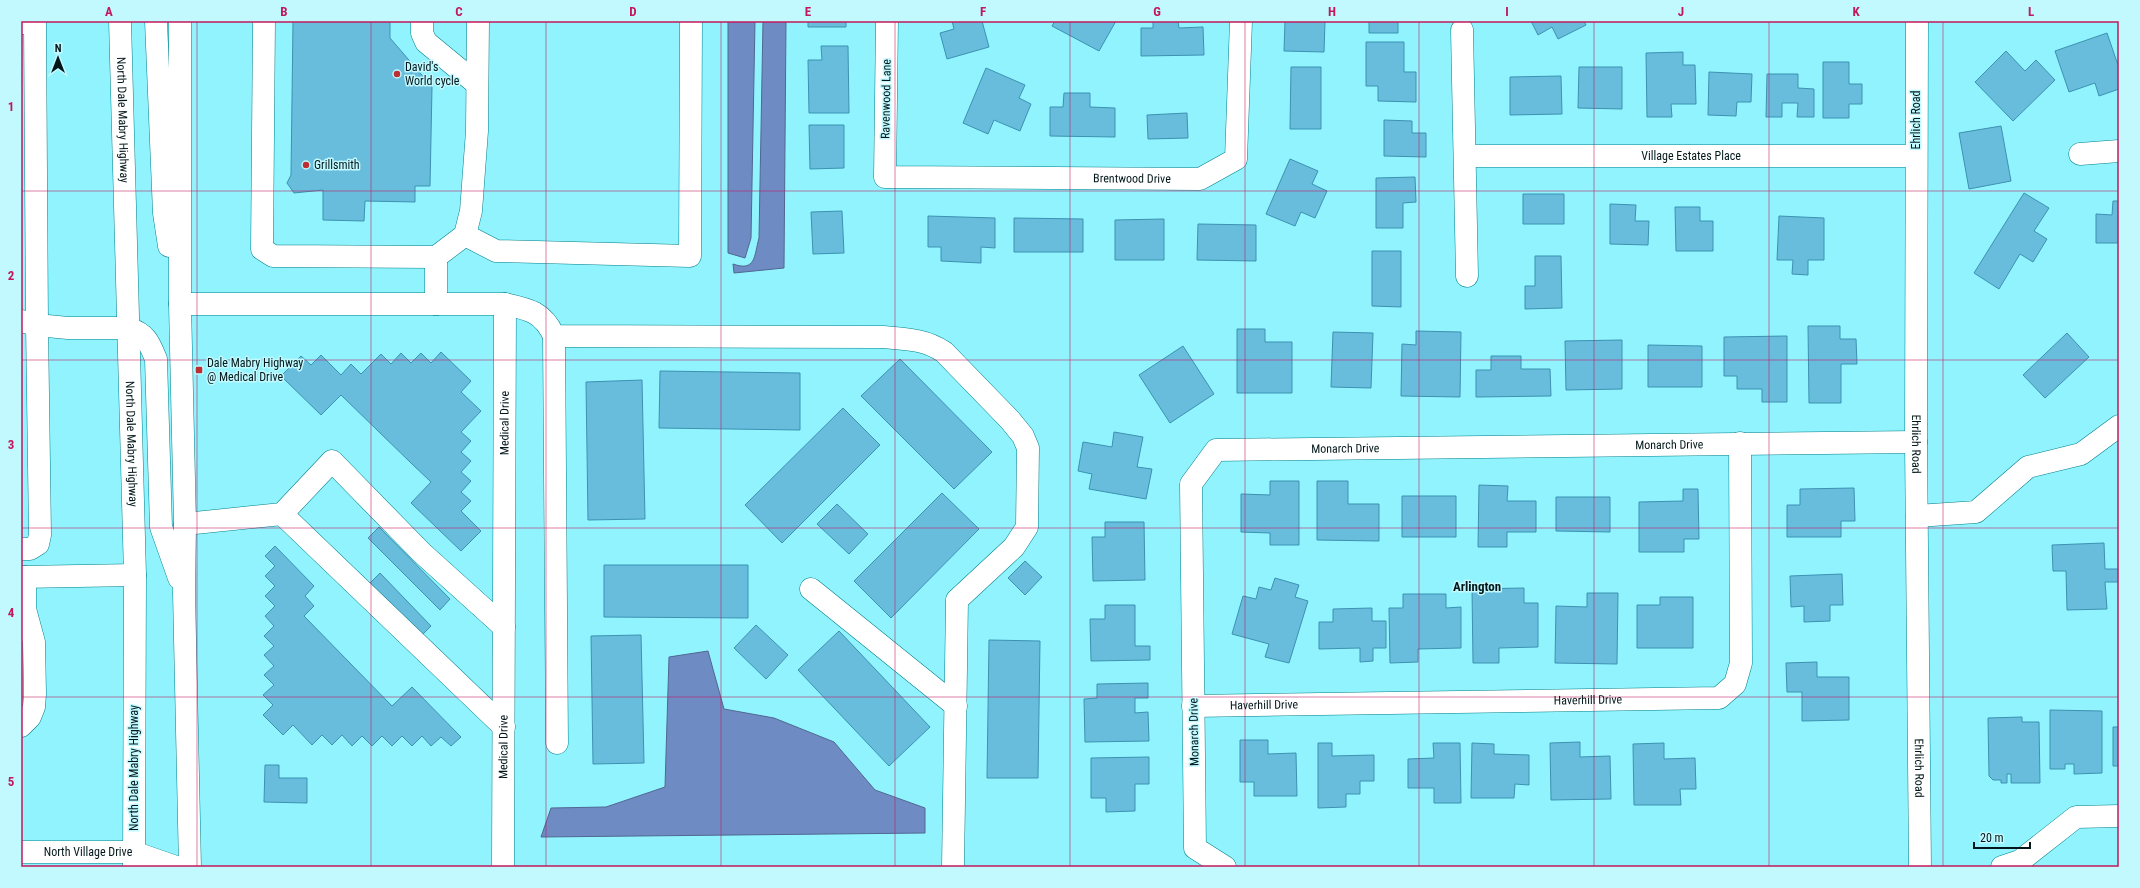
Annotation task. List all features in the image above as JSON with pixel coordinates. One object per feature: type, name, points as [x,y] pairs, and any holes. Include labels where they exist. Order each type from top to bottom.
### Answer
[{"type":"street","points":[[156,21],[164,213],[180,304]]},
{"type":"street","points":[[180,21],[180,304],[190,867]]},
{"type":"street","points":[[264,21],[262,249],[273,256],[436,257],[465,235],[471,204],[477,131],[478,21]]},
{"type":"street","points":[[422,21],[422,33],[426,42],[477,84]]},
{"type":"street","points":[[465,235],[496,251],[690,256],[691,21]]},
{"type":"street","name":"Ravenwood Lane","points":[[884,177],[887,21]]},
{"type":"street","name":"Brentwood Drive","points":[[884,177],[1200,179],[1236,160],[1241,21]]},
{"type":"street","name":"Ehrlich Road","points":[[1917,21],[1916,442],[1920,867]]},
{"type":"street","points":[[21,23],[35,23],[28,130],[29,323],[40,535],[38,544],[30,549],[21,549]]},
{"type":"street","name":"North Dale Mabry Highway","points":[[119,24],[135,575],[134,860]]},
{"type":"street","points":[[1462,30],[1466,156],[1467,276]]},
{"type":"street","points":[[2080,154],[2119,151]]},
{"type":"street","name":"Village Estates Place","points":[[1466,156],[1916,156]]},
{"type":"street","points":[[436,257],[436,304]]},
{"type":"street","points":[[180,304],[505,304],[526,308],[542,317],[550,327],[554,336],[557,743]]},
{"type":"street","name":"Medical Drive","points":[[503,867],[505,304]]},
{"type":"street","points":[[29,323],[68,328],[128,328],[140,332],[148,342],[156,359],[161,527],[184,593]]},
{"type":"street","points":[[554,336],[883,337],[915,340],[934,346],[944,352],[1010,420],[1023,436],[1028,448],[1027,527],[1014,547],[957,600],[953,867]]},
{"type":"street","points":[[1917,516],[1976,512],[2028,467],[2081,454],[2119,426]]},
{"type":"street","name":"Monarch Drive","points":[[1225,867],[1196,848],[1191,484],[1216,450],[1916,442]]},
{"type":"street","name":"Haverhill Drive","points":[[1193,706],[1719,698],[1735,684],[1741,663],[1740,443]]},
{"type":"street","points":[[185,524],[282,514],[332,461],[422,553],[504,627]]},
{"type":"street","points":[[282,514],[504,727]]},
{"type":"street","points":[[21,726],[30,717],[34,707],[35,694],[34,642],[23,610],[23,577],[135,575]]},
{"type":"street","points":[[811,590],[956,706]]},
{"type":"street","points":[[2002,867],[2020,861],[2076,817],[2119,816]]},
{"type":"street","name":"North Village Drive","points":[[21,852],[134,860],[176,867]]},
{"type":"water","points":[[728,21],[755,21],[751,238],[745,258],[728,253]]},
{"type":"water","points":[[763,21],[786,21],[784,268],[734,273],[733,264],[746,266],[753,261],[759,238]]},
{"type":"water","points":[[708,651],[724,709],[774,718],[834,742],[875,790],[925,808],[925,833],[541,837],[551,808],[606,807],[665,787],[669,657]]},
{"type":"building","points":[[293,21],[390,21],[390,38],[432,87],[430,186],[415,186],[415,202],[365,201],[364,221],[323,220],[323,190],[294,193],[287,183],[291,175]]},
{"type":"building","points":[[808,21],[846,21],[846,27],[808,27]]},
{"type":"building","points":[[952,21],[982,21],[989,47],[947,59],[940,33],[954,29]]},
{"type":"building","points":[[1055,21],[1116,21],[1099,51],[1052,26]]},
{"type":"building","points":[[1153,21],[1178,21],[1179,28],[1203,27],[1204,55],[1141,56],[1141,28],[1153,28]]},
{"type":"building","points":[[1285,21],[1325,21],[1324,52],[1284,51]]},
{"type":"building","points":[[1369,21],[1398,21],[1398,33],[1369,33]]},
{"type":"building","points":[[1531,21],[1584,21],[1586,25],[1558,39],[1552,27],[1538,35]]},
{"type":"building","points":[[2107,33],[2119,68],[2119,89],[2099,96],[2095,83],[2069,92],[2055,51]]},
{"type":"building","points":[[1366,42],[1404,42],[1404,72],[1416,72],[1416,102],[1378,101],[1378,86],[1366,86]]},
{"type":"building","points":[[821,46],[848,46],[849,113],[809,113],[808,60],[822,60]]},
{"type":"building","points":[[2006,51],[2025,71],[2036,60],[2055,80],[2013,121],[1975,82]]},
{"type":"building","points":[[1683,52],[1683,65],[1695,65],[1696,104],[1671,104],[1672,117],[1647,117],[1646,53]]},
{"type":"building","points":[[1823,62],[1849,62],[1849,84],[1862,84],[1862,104],[1849,104],[1849,118],[1823,118]]},
{"type":"building","points":[[1291,67],[1321,67],[1321,129],[1290,129]]},
{"type":"building","points":[[1579,67],[1622,67],[1622,109],[1578,108]]},
{"type":"building","points":[[986,68],[1025,85],[1019,98],[1031,104],[1020,131],[994,120],[988,134],[963,123]]},
{"type":"building","points":[[1709,72],[1752,74],[1751,102],[1737,102],[1736,116],[1708,115]]},
{"type":"building","points":[[1767,74],[1798,74],[1798,88],[1814,89],[1814,117],[1797,117],[1798,103],[1782,103],[1782,117],[1766,117]]},
{"type":"building","points":[[1561,76],[1562,114],[1510,115],[1510,77]]},
{"type":"building","points":[[1064,93],[1090,93],[1090,107],[1115,108],[1115,137],[1050,136],[1050,107],[1063,107]]},
{"type":"building","points":[[1187,113],[1188,138],[1148,139],[1147,115]]},
{"type":"building","points":[[1384,120],[1412,121],[1412,133],[1426,133],[1426,157],[1384,156]]},
{"type":"building","points":[[809,125],[844,125],[844,168],[810,169]]},
{"type":"building","points":[[2001,126],[2011,181],[1969,189],[1959,133]]},
{"type":"building","points":[[1290,159],[1318,171],[1312,184],[1327,191],[1315,218],[1301,212],[1295,226],[1266,214]]},
{"type":"building","points":[[1415,177],[1416,202],[1403,203],[1403,228],[1376,228],[1376,178]]},
{"type":"building","points":[[2024,193],[2049,208],[2034,231],[2047,239],[2033,262],[2020,254],[1999,289],[1974,273]]},
{"type":"building","points":[[1523,194],[1564,194],[1564,224],[1523,224]]},
{"type":"building","points":[[2113,201],[2119,201],[2119,243],[2096,243],[2096,214],[2112,215]]},
{"type":"building","points":[[1610,204],[1636,205],[1635,221],[1649,221],[1648,245],[1610,244]]},
{"type":"building","points":[[1675,207],[1700,207],[1700,221],[1713,221],[1713,251],[1676,251]]},
{"type":"building","points":[[842,211],[844,253],[813,254],[811,212]]},
{"type":"building","points":[[928,216],[995,218],[995,248],[981,247],[981,263],[941,261],[941,247],[928,247]]},
{"type":"building","points":[[1779,216],[1824,218],[1824,260],[1808,260],[1808,275],[1792,274],[1793,260],[1777,260]]},
{"type":"building","points":[[1014,218],[1083,219],[1083,252],[1014,252]]},
{"type":"building","points":[[1164,219],[1164,260],[1115,260],[1115,220]]},
{"type":"building","points":[[1198,224],[1256,225],[1256,261],[1197,260]]},
{"type":"building","points":[[1372,251],[1401,251],[1401,307],[1372,306]]},
{"type":"building","points":[[1535,256],[1561,256],[1562,308],[1525,309],[1525,286],[1535,286]]},
{"type":"building","points":[[1808,326],[1840,326],[1840,339],[1856,339],[1857,364],[1841,364],[1841,403],[1809,403]]},
{"type":"building","points":[[1237,329],[1265,329],[1265,342],[1292,342],[1292,393],[1237,393]]},
{"type":"building","points":[[1416,331],[1461,332],[1460,397],[1401,396],[1402,344],[1416,345]]},
{"type":"building","points":[[1333,332],[1373,333],[1371,388],[1331,387]]},
{"type":"building","points":[[2067,333],[2089,357],[2045,398],[2023,375]]},
{"type":"building","points":[[1787,336],[1787,402],[1762,402],[1762,389],[1737,389],[1737,376],[1724,376],[1724,337]]},
{"type":"building","points":[[1622,340],[1622,389],[1566,390],[1565,341]]},
{"type":"building","points":[[1648,345],[1702,346],[1702,387],[1648,387]]},
{"type":"building","points":[[1183,346],[1214,394],[1170,423],[1139,375]]},
{"type":"building","points":[[441,352],[471,381],[461,392],[481,411],[461,432],[471,441],[461,452],[471,461],[461,472],[471,481],[461,492],[471,501],[461,511],[481,531],[461,551],[411,503],[431,482],[341,395],[321,415],[281,376],[301,356],[311,365],[321,355],[341,375],[351,364],[361,374],[381,354],[391,364],[401,353],[411,363],[421,353],[431,363]]},
{"type":"building","points":[[1491,356],[1521,356],[1521,369],[1550,369],[1551,396],[1476,397],[1476,370],[1491,370]]},
{"type":"building","points":[[900,359],[992,452],[954,489],[861,396]]},
{"type":"building","points":[[660,371],[800,373],[800,430],[659,428]]},
{"type":"building","points":[[642,380],[645,519],[588,520],[586,382]]},
{"type":"building","points":[[843,408],[880,445],[782,543],[745,505]]},
{"type":"building","points":[[1114,432],[1143,437],[1137,467],[1152,469],[1146,499],[1089,489],[1092,474],[1078,471],[1083,442],[1112,447]]},
{"type":"building","points":[[1270,481],[1299,481],[1299,545],[1270,545],[1270,533],[1241,532],[1241,494],[1270,495]]},
{"type":"building","points":[[1317,481],[1348,481],[1348,504],[1379,504],[1379,541],[1317,540]]},
{"type":"building","points":[[1479,485],[1508,486],[1507,501],[1536,501],[1536,532],[1507,532],[1507,547],[1478,547]]},
{"type":"building","points":[[1854,488],[1855,521],[1841,521],[1841,537],[1787,537],[1787,505],[1800,505],[1800,489]]},
{"type":"building","points":[[1683,489],[1698,489],[1699,539],[1684,539],[1684,552],[1639,552],[1639,502],[1683,501]]},
{"type":"building","points":[[942,493],[979,529],[891,618],[854,581]]},
{"type":"building","points":[[1402,496],[1456,496],[1456,537],[1402,537]]},
{"type":"building","points":[[1556,497],[1610,497],[1610,532],[1556,531]]},
{"type":"building","points":[[837,504],[868,534],[849,554],[817,524]]},
{"type":"building","points":[[1105,522],[1144,522],[1145,580],[1093,581],[1092,537],[1105,537]]},
{"type":"building","points":[[379,527],[450,599],[440,610],[368,538]]},
{"type":"building","points":[[2104,543],[2105,569],[2119,569],[2119,582],[2105,582],[2107,609],[2067,610],[2066,571],[2053,571],[2052,545]]},
{"type":"building","points":[[275,546],[314,586],[305,596],[314,606],[304,616],[392,706],[412,687],[461,737],[451,746],[441,737],[431,746],[422,736],[412,746],[402,736],[392,746],[382,736],[372,746],[362,736],[352,746],[342,735],[332,745],[322,735],[312,745],[293,725],[283,735],[263,715],[273,705],[263,695],[274,685],[264,675],[274,666],[264,655],[274,646],[264,636],[274,626],[265,616],[275,606],[265,596],[275,586],[265,576],[275,566],[265,556]]},
{"type":"building","points":[[1025,561],[1042,577],[1025,595],[1008,578]]},
{"type":"building","points":[[604,565],[748,565],[748,618],[604,617]]},
{"type":"building","points":[[380,573],[431,626],[420,637],[369,584]]},
{"type":"building","points":[[1842,574],[1843,605],[1830,605],[1830,621],[1804,622],[1804,606],[1791,607],[1790,576]]},
{"type":"building","points":[[1275,578],[1299,585],[1295,597],[1308,601],[1289,663],[1265,657],[1269,644],[1232,634],[1243,596],[1256,599],[1259,587],[1271,590]]},
{"type":"building","points":[[1524,588],[1524,603],[1538,603],[1538,647],[1499,648],[1499,663],[1473,663],[1472,589]]},
{"type":"building","points":[[1587,593],[1618,593],[1617,664],[1555,663],[1556,606],[1587,607]]},
{"type":"building","points":[[1403,594],[1446,594],[1446,608],[1461,607],[1461,648],[1418,649],[1418,662],[1390,663],[1389,608],[1403,608]]},
{"type":"building","points":[[1660,597],[1693,597],[1693,648],[1637,648],[1637,605],[1660,605]]},
{"type":"building","points":[[1105,605],[1135,605],[1135,646],[1150,646],[1150,660],[1091,661],[1090,619],[1105,619]]},
{"type":"building","points":[[1372,608],[1372,621],[1386,621],[1386,648],[1373,648],[1373,661],[1360,662],[1360,648],[1319,649],[1319,622],[1333,622],[1333,609]]},
{"type":"building","points":[[756,625],[788,655],[766,679],[734,648]]},
{"type":"building","points":[[839,631],[930,727],[889,766],[798,670]]},
{"type":"building","points":[[641,635],[644,763],[593,764],[591,636]]},
{"type":"building","points":[[989,640],[1040,641],[1038,778],[987,778]]},
{"type":"building","points":[[1817,662],[1817,677],[1849,677],[1849,720],[1802,721],[1802,692],[1787,692],[1786,663]]},
{"type":"building","points":[[1148,683],[1148,698],[1135,698],[1135,713],[1148,712],[1149,741],[1085,742],[1084,699],[1097,698],[1097,684]]},
{"type":"building","points":[[2050,710],[2102,711],[2102,773],[2074,774],[2074,764],[2065,764],[2065,769],[2050,769]]},
{"type":"building","points":[[2022,717],[2022,722],[2039,722],[2040,783],[2011,783],[2011,774],[2007,774],[2007,783],[2001,783],[2001,780],[1993,780],[1989,776],[1988,718]]},
{"type":"building","points":[[2113,727],[2119,727],[2119,766],[2113,766]]},
{"type":"building","points":[[1240,740],[1268,740],[1268,754],[1296,753],[1297,796],[1254,796],[1254,782],[1240,782]]},
{"type":"building","points":[[1580,742],[1580,757],[1610,756],[1611,799],[1551,800],[1550,743]]},
{"type":"building","points":[[1318,743],[1332,743],[1332,756],[1374,755],[1374,781],[1360,781],[1360,794],[1346,794],[1346,807],[1318,808]]},
{"type":"building","points":[[1433,743],[1460,743],[1461,803],[1434,803],[1434,788],[1408,788],[1408,759],[1434,758]]},
{"type":"building","points":[[1472,743],[1494,744],[1494,754],[1529,755],[1529,785],[1515,784],[1514,798],[1471,798]]},
{"type":"building","points":[[1664,743],[1664,759],[1695,758],[1696,789],[1680,789],[1681,805],[1634,805],[1633,744]]},
{"type":"building","points":[[1149,757],[1149,784],[1135,784],[1135,811],[1106,812],[1106,798],[1091,798],[1091,758]]},
{"type":"building","points":[[265,765],[279,765],[279,778],[307,778],[307,803],[264,802]]},
{"type":"place","name":"David's World cycle","points":[[397,74]]},
{"type":"place","name":"Grillsmith","points":[[306,165]]},
{"type":"place","name":"Dale Mabry Highway @ Medical Drive","points":[[199,370]]},
{"type":"district","name":"Arlington","points":[[1477,586]]}]
